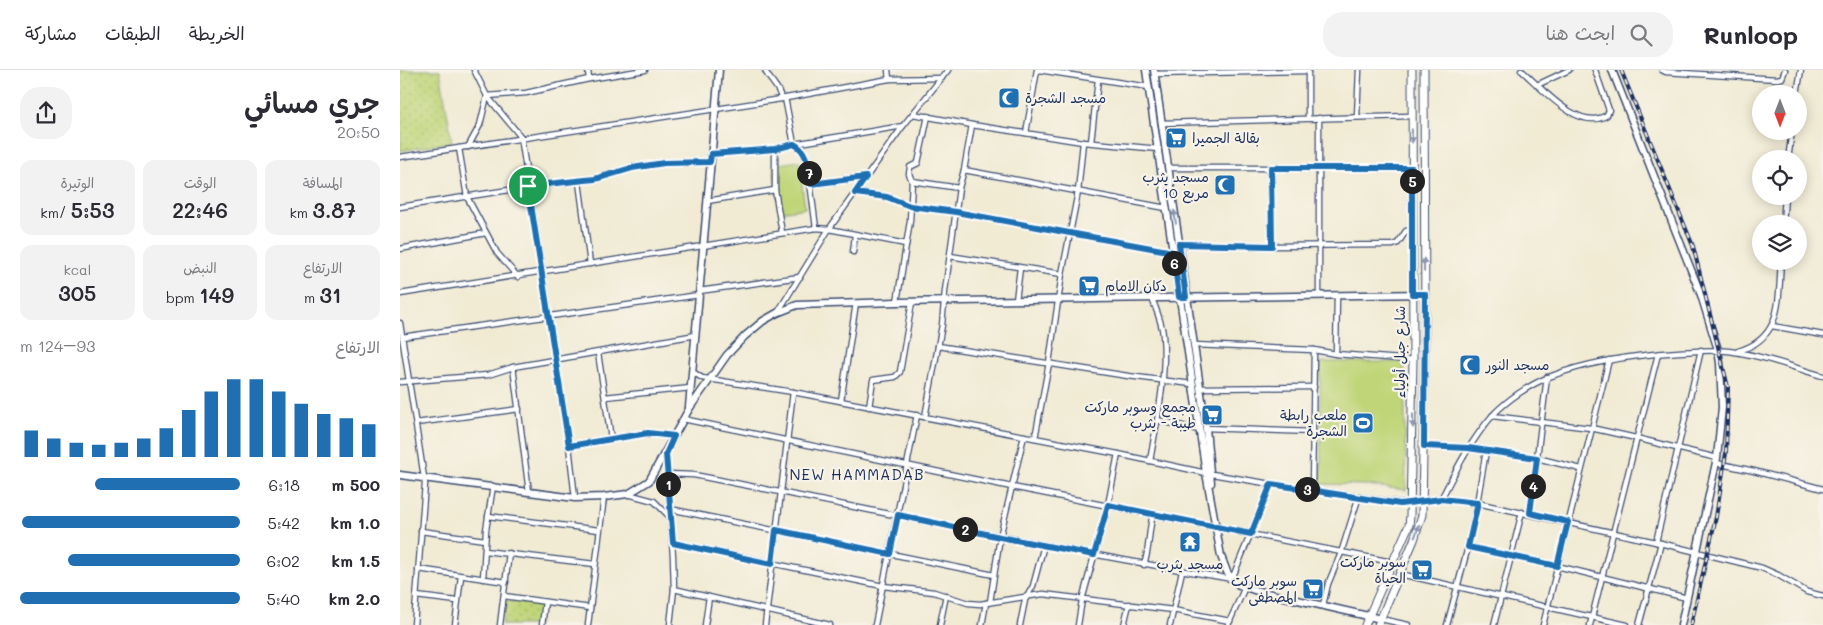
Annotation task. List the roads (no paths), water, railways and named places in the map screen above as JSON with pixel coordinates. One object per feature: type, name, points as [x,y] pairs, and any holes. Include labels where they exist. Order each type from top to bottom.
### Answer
[{"type":"main road","name":"شارع جبل أولياء","points":[[1365,625],[1409,525],[1413,360],[1412,70]]},
{"type":"main road","name":"شارع جبل أولياء","points":[[1380,622],[1420,522],[1423,500],[1425,294],[1424,70]]},
{"type":"street","points":[[474,70],[487,96],[521,137],[569,446],[575,498]]},
{"type":"street","points":[[588,70],[589,79]]},
{"type":"street","points":[[487,96],[526,93],[589,79],[645,70]]},
{"type":"street","points":[[689,409],[719,70]]},
{"type":"street","points":[[765,70],[767,77],[783,99],[794,144],[804,152],[811,184],[816,228]]},
{"type":"street","points":[[888,70],[890,78]]},
{"type":"street","points":[[777,313],[829,229],[903,126],[948,70]]},
{"type":"street","points":[[1026,133],[1038,70],[1055,71],[1098,80],[1149,87]]},
{"type":"street","points":[[1146,70],[1173,252],[1194,345],[1210,492],[1221,556],[1232,579]]},
{"type":"street","points":[[1203,429],[1192,384],[1179,244],[1154,72],[1308,70],[1308,118]]},
{"type":"street","points":[[1357,117],[1359,70]]},
{"type":"street","points":[[1523,70],[1537,85],[1572,113],[1591,119],[1598,119],[1607,115],[1609,110],[1595,70]]},
{"type":"street","points":[[1537,85],[1569,70]]},
{"type":"street","points":[[1612,70],[1698,287],[1718,350],[1722,390],[1720,432],[1716,461],[1681,625]]},
{"type":"street","points":[[1662,70],[1666,72],[1737,73],[1777,79],[1782,78],[1785,70]]},
{"type":"street","points":[[1799,85],[1801,70]]},
{"type":"street","points":[[400,157],[521,137],[783,99],[890,78],[942,78]]},
{"type":"street","points":[[1091,142],[1098,80]]},
{"type":"street","points":[[468,147],[480,125],[487,96]]},
{"type":"street","points":[[913,114],[1083,142],[1159,150]]},
{"type":"street","points":[[897,302],[910,221],[912,181],[909,174],[910,167],[918,163],[928,116]]},
{"type":"street","points":[[1161,123],[1411,116]]},
{"type":"street","points":[[1319,118],[1319,296]]},
{"type":"street","points":[[924,416],[945,302],[959,188],[972,125]]},
{"type":"street","points":[[711,154],[775,149],[794,144],[903,126]]},
{"type":"street","points":[[1035,438],[1049,363],[1062,274],[1078,192],[1083,142]]},
{"type":"street","points":[[459,148],[467,197],[497,253],[518,276]]},
{"type":"street","points":[[775,149],[776,190],[782,233]]},
{"type":"street","points":[[400,207],[528,186],[580,182],[632,168],[664,163],[710,162]]},
{"type":"street","points":[[1168,168],[1412,168]]},
{"type":"street","points":[[1271,168],[1272,246]]},
{"type":"street","points":[[964,170],[1166,208]]},
{"type":"street","points":[[811,184],[866,177]]},
{"type":"street","points":[[912,181],[959,188]]},
{"type":"street","points":[[580,182],[590,264]]},
{"type":"street","points":[[707,201],[776,190]]},
{"type":"street","points":[[855,193],[887,197],[910,206],[956,212],[1173,252]]},
{"type":"street","points":[[400,294],[816,228],[906,244]]},
{"type":"street","points":[[1179,244],[1272,246],[1393,245],[1398,243],[1406,231],[1412,230]]},
{"type":"street","points":[[400,249],[486,233]]},
{"type":"street","points":[[853,252],[855,235]]},
{"type":"street","points":[[950,256],[1062,274]]},
{"type":"street","points":[[1016,300],[1020,268]]},
{"type":"street","points":[[1737,352],[1759,343],[1772,326],[1778,304],[1780,270]]},
{"type":"street","points":[[402,337],[548,317],[800,276]]},
{"type":"street","points":[[628,494],[649,481],[666,454],[689,409],[727,355],[756,327],[777,313],[791,307],[804,304],[897,302],[1425,294]]},
{"type":"street","points":[[1336,354],[1337,296]]},
{"type":"street","points":[[1150,461],[1162,380],[1163,334],[1152,298]]},
{"type":"street","points":[[869,407],[873,380],[895,377],[900,372],[912,302]]},
{"type":"street","points":[[841,401],[856,303]]},
{"type":"street","points":[[400,323],[425,488],[414,625]]},
{"type":"street","points":[[1772,326],[1823,335]]},
{"type":"street","points":[[400,382],[488,375],[513,367],[554,359],[696,336]]},
{"type":"street","points":[[1194,345],[1314,350],[1336,354],[1413,360]]},
{"type":"street","points":[[938,346],[1128,376],[1192,384]]},
{"type":"street","points":[[1312,489],[1314,350]]},
{"type":"street","points":[[1640,625],[1701,350]]},
{"type":"street","points":[[1441,499],[1468,448],[1492,416],[1508,401],[1547,377],[1609,360],[1701,350],[1737,352],[1823,376]]},
{"type":"street","points":[[598,353],[611,439]]},
{"type":"street","points":[[1590,625],[1658,354]]},
{"type":"street","points":[[1543,625],[1609,360]]},
{"type":"street","points":[[513,367],[529,492]]},
{"type":"street","points":[[693,372],[702,378],[793,392],[924,416],[1271,484],[1359,496],[1400,504],[1441,499],[1478,503],[1530,513],[1762,568],[1807,592],[1823,596]]},
{"type":"street","points":[[1530,513],[1547,377]]},
{"type":"street","points":[[1200,388],[1314,386]]},
{"type":"street","points":[[604,397],[691,388]]},
{"type":"street","points":[[765,625],[793,392]]},
{"type":"street","points":[[416,423],[519,409]]},
{"type":"street","points":[[876,625],[917,415]]},
{"type":"street","points":[[1492,416],[1591,428],[1636,438],[1678,448],[1716,461],[1823,490]]},
{"type":"street","points":[[683,419],[1012,487],[1392,562]]},
{"type":"street","points":[[1157,420],[1203,429],[1313,432]]},
{"type":"street","points":[[569,446],[648,433],[674,436]]},
{"type":"street","points":[[982,625],[994,575],[1000,537],[1024,436]]},
{"type":"street","points":[[1424,446],[1468,448],[1537,458],[1581,469]]},
{"type":"street","points":[[1446,625],[1468,547],[1478,503],[1486,451]]},
{"type":"street","points":[[666,454],[673,543],[674,589],[670,625]]},
{"type":"street","points":[[1078,625],[1082,600],[1108,505],[1118,454]]},
{"type":"street","points":[[667,474],[694,474],[1000,537],[1144,565],[1232,579],[1245,587],[1369,616],[1380,622],[1408,625]]},
{"type":"street","points":[[400,475],[575,498],[628,494],[654,501],[670,518]]},
{"type":"street","points":[[1232,579],[1271,484]]},
{"type":"street","points":[[483,579],[485,540],[493,486]]},
{"type":"street","points":[[1323,605],[1328,584],[1341,552],[1359,496]]},
{"type":"street","points":[[588,625],[604,497]]},
{"type":"street","points":[[670,509],[994,575]]},
{"type":"street","points":[[1494,625],[1522,512]]},
{"type":"street","points":[[1144,565],[1147,556],[1149,528],[1153,515]]},
{"type":"street","points":[[488,516],[600,530]]},
{"type":"street","points":[[421,531],[485,540]]},
{"type":"street","points":[[673,543],[884,586],[946,595],[971,603],[988,603],[1043,594],[1173,610],[1229,623],[1245,587]]},
{"type":"street","points":[[1020,625],[1027,596],[1033,586],[1044,545]]},
{"type":"street","points":[[1468,547],[1557,566],[1687,598]]},
{"type":"street","points":[[485,551],[595,564]]},
{"type":"street","points":[[500,625],[510,553]]},
{"type":"street","points":[[418,569],[506,582]]},
{"type":"street","points":[[1170,625],[1182,571]]},
{"type":"street","points":[[1400,574],[1627,625]]},
{"type":"street","points":[[455,625],[461,576]]},
{"type":"street","points":[[674,589],[766,612],[830,625]]},
{"type":"street","points":[[940,625],[946,595]]},
{"type":"street","points":[[416,596],[457,601]]},
{"type":"street","points":[[504,596],[590,608]]},
{"type":"street","points":[[705,625],[709,597]]},
{"type":"street","points":[[542,625],[545,602]]},
{"type":"street","points":[[1124,625],[1129,604]]},
{"type":"railway","points":[[1621,70],[1693,246],[1728,387],[1726,453],[1716,517],[1691,625]]},
{"type":"place","name":"مسجد الشجرة","points":[[1009,98]]},
{"type":"place","name":"بقالة الجميرا","points":[[1176,138]]},
{"type":"place","name":"مسجد يثرب مربع 10","points":[[1225,185]]},
{"type":"place","name":"دكان الامام","points":[[1089,286]]},
{"type":"place","name":"مسجد النور","points":[[1470,365]]},
{"type":"place","name":"مجمع وسوبر ماركت طيبة - يثرب","points":[[1212,415]]},
{"type":"place","name":"ملعب رابطة الشجرة","points":[[1363,423]]},
{"type":"place","name":"مسجد يثرب","points":[[1190,542]]},
{"type":"place","name":"سوبر ماركت الحياة","points":[[1422,570]]},
{"type":"place","name":"سوبر ماركت المصطفى","points":[[1313,589]]},
{"type":"district","name":"NEW HAMMADAB","points":[[857,475]]}]
